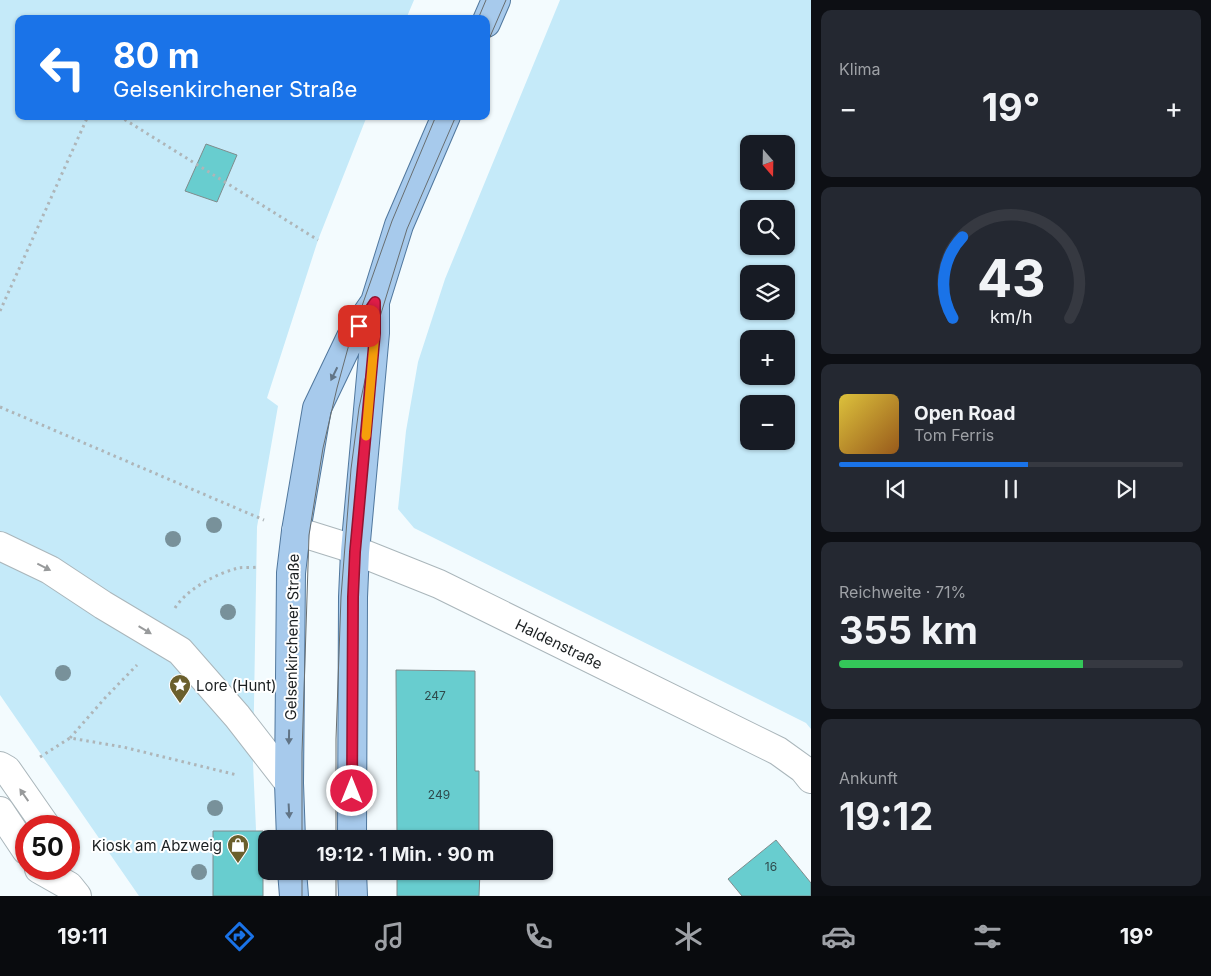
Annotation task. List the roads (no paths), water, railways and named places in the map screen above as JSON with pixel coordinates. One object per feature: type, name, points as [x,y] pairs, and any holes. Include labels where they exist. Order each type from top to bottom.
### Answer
[{"type":"main road","points":[[489,15],[496,0]]},
{"type":"main road","name":"Gelsenkirchener Straße","points":[[291,830],[289,783],[291,573],[296,531],[317,408],[351,338],[375,302],[399,225],[444,120]]},
{"type":"main road","name":"Gelsenkirchener Straße","points":[[352,830],[355,552],[375,333],[375,302]]},
{"type":"main road","points":[[293,880],[294,896]]},
{"type":"main road","points":[[352,880],[353,896]]},
{"type":"street","name":"Haldenstraße","points":[[296,531],[439,584],[769,747],[803,769],[811,779]]},
{"type":"street","points":[[0,546],[50,570],[103,605],[180,651],[237,716],[289,783]]},
{"type":"street","points":[[0,766],[7,770],[38,815]]},
{"type":"street","points":[[0,811],[15,834]]},
{"type":"tram line","points":[[480,15],[486,0]]},
{"type":"tram line","points":[[490,37],[506,0]]},
{"type":"tram line","points":[[302,830],[302,753],[309,535],[323,448],[351,337],[392,221],[434,120]]},
{"type":"tram line","points":[[336,830],[336,739],[341,597],[351,469],[359,408],[375,333],[407,229],[454,120]]},
{"type":"tram line","points":[[302,880],[302,896]]},
{"type":"tram line","points":[[336,880],[336,896]]},
{"type":"place","name":"Lore (Hunt)","points":[[180,704]]},
{"type":"place","name":"Kiosk am Abzweig","points":[[238,864]]}]
